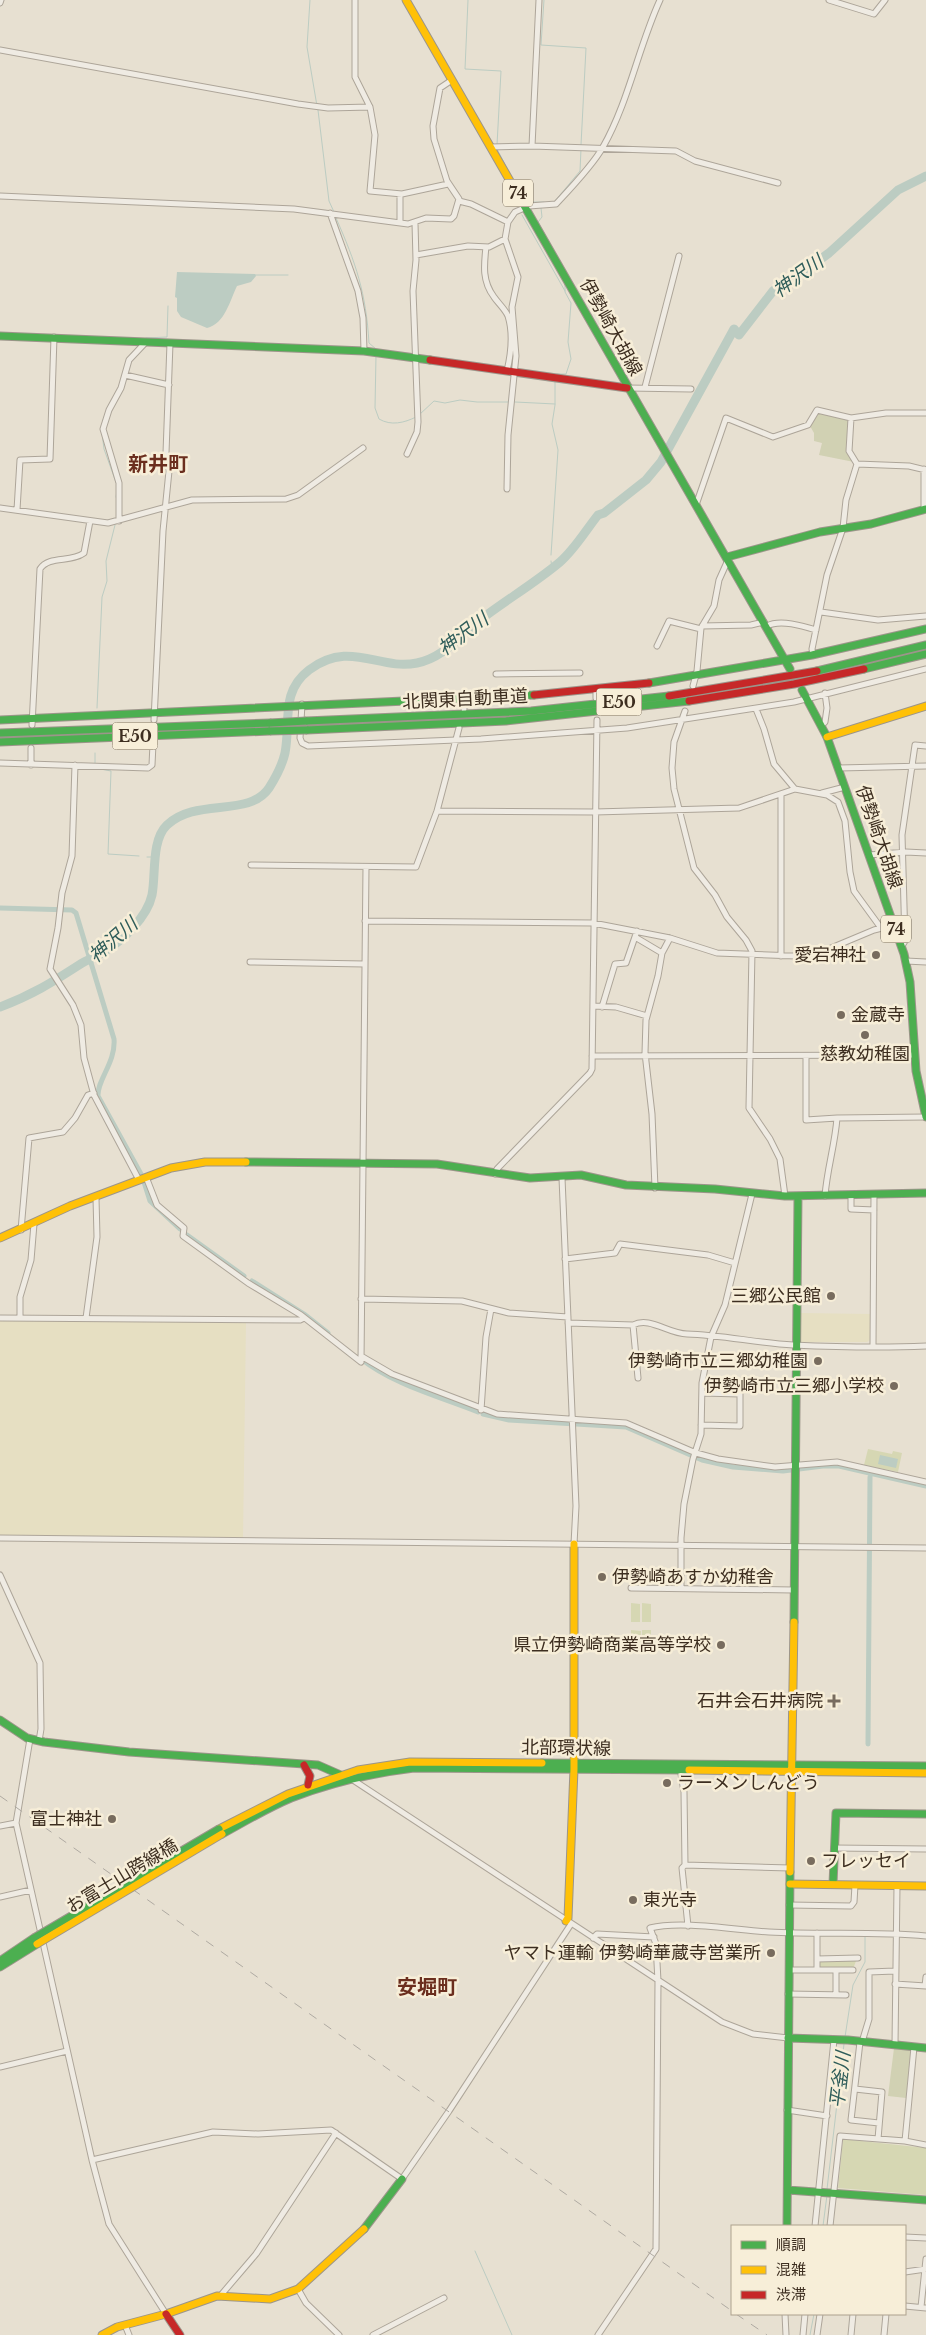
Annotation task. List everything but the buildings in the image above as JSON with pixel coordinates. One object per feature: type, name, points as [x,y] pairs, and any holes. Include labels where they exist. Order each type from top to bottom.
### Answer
[{"type":"main road","name":"伊勢崎大胡線","points":[[406,0],[670,461],[766,624],[790,669]]},
{"type":"main road","points":[[0,336],[364,351],[628,388]]},
{"type":"main road","points":[[728,559],[800,537],[925,510]]},
{"type":"main road","points":[[0,720],[32,722],[155,712],[464,700],[596,689],[696,676],[813,655],[926,629]]},
{"type":"main road","name":"北関東自動車道","points":[[0,733],[270,723],[533,710],[652,698],[788,676],[926,645]]},
{"type":"main road","name":"北関東自動車道","points":[[0,742],[489,722],[652,707],[791,684],[926,654]]},
{"type":"main road","name":"伊勢崎大胡線","points":[[802,690],[808,698],[827,737],[902,946],[910,982],[914,1055],[918,1085],[926,1117]]},
{"type":"main road","points":[[827,737],[926,706]]},
{"type":"main road","points":[[0,1238],[72,1206],[96,1198],[171,1166],[192,1162],[445,1165],[530,1178],[594,1176],[626,1185],[655,1188],[716,1189],[785,1196],[926,1193]]},
{"type":"main road","points":[[787,2225],[798,1196]]},
{"type":"main road","points":[[568,1922],[574,1765],[574,1544]]},
{"type":"main road","points":[[0,1720],[30,1739],[39,1741],[129,1752],[304,1764],[318,1766],[350,1778]]},
{"type":"main road","name":"北部環状線","points":[[220,1832],[275,1798],[308,1785],[388,1764],[410,1762],[926,1773]]},
{"type":"main road","points":[[304,1764],[310,1776],[308,1785]]},
{"type":"main road","name":"北部環状線","points":[[220,1832],[289,1798],[350,1778],[386,1771],[414,1768],[574,1765]]},
{"type":"main road","name":"北部環状線","points":[[791,1769],[926,1766]]},
{"type":"main road","points":[[833,1884],[836,1812],[926,1814]]},
{"type":"main road","name":"お富士山跨線橋","points":[[35,1941],[220,1832]]},
{"type":"main road","points":[[790,1884],[926,1886]]},
{"type":"main road","points":[[0,1961],[35,1941]]},
{"type":"main road","points":[[0,1967],[35,1941]]},
{"type":"main road","points":[[788,2038],[848,2040],[926,2048]]},
{"type":"main road","points":[[102,2335],[125,2325],[166,2314],[221,2294],[270,2298],[298,2289],[366,2227],[402,2179]]},
{"type":"main road","points":[[788,2190],[926,2200]]},
{"type":"main road","points":[[166,2314],[180,2335]]},
{"type":"street","points":[[355,0],[355,77],[370,106],[375,134],[370,191],[400,194],[448,184]]},
{"type":"street","points":[[532,146],[539,0]]},
{"type":"street","points":[[510,371],[516,356],[512,307],[518,277],[505,239],[508,222],[512,214],[526,207],[556,204],[602,149],[627,96],[644,36],[660,0]]},
{"type":"street","points":[[829,0],[874,14],[885,0]]},
{"type":"street","points":[[0,50],[298,104],[328,108],[370,106]]},
{"type":"street","points":[[0,196],[294,209],[400,223],[415,223],[426,218],[451,219],[454,216],[459,201],[457,194],[448,184],[434,139],[433,126],[440,88],[452,80]]},
{"type":"street","points":[[490,147],[532,146],[676,151],[695,161],[778,183]]},
{"type":"street","points":[[400,194],[400,223]]},
{"type":"street","points":[[459,201],[471,204],[508,222]]},
{"type":"street","points":[[330,213],[350,264],[360,299],[364,351]]},
{"type":"street","points":[[407,454],[417,432],[418,422],[414,357],[413,283],[416,255],[415,223]]},
{"type":"street","points":[[416,255],[468,246],[494,246],[505,239]]},
{"type":"street","points":[[486,247],[484,271],[490,291],[506,312],[511,353],[507,490]]},
{"type":"street","points":[[646,387],[679,256]]},
{"type":"street","points":[[17,510],[20,460],[50,459],[54,337]]},
{"type":"street","points":[[119,521],[119,483],[103,429],[109,410],[122,388],[129,360],[146,342]]},
{"type":"street","points":[[154,720],[163,531],[169,471],[166,453],[170,343]]},
{"type":"street","points":[[125,376],[169,385]]},
{"type":"street","points":[[628,388],[691,389]]},
{"type":"street","points":[[696,505],[726,418],[773,437],[808,424],[817,410],[851,418],[886,413],[926,413]]},
{"type":"street","points":[[813,655],[812,649],[827,575],[842,528],[846,500],[857,464],[849,451],[851,418]]},
{"type":"street","points":[[0,508],[108,523],[167,505],[200,499],[292,498],[363,448]]},
{"type":"street","points":[[857,464],[909,466],[925,470],[925,510]]},
{"type":"street","points":[[32,722],[40,569],[49,562],[75,558],[84,553],[90,521]]},
{"type":"street","points":[[693,686],[696,676],[701,628],[714,606],[719,580],[728,559]]},
{"type":"street","points":[[821,612],[878,620],[926,616]]},
{"type":"street","points":[[657,646],[669,621],[701,628],[772,623],[816,630]]},
{"type":"street","points":[[298,705],[300,738],[302,743],[308,746],[456,740],[596,731],[681,721],[756,709],[808,698],[926,669]]},
{"type":"street","points":[[496,674],[580,673]]},
{"type":"street","points":[[596,689],[596,698]]},
{"type":"street","points":[[822,725],[826,722],[824,693]]},
{"type":"street","points":[[464,700],[464,709]]},
{"type":"street","points":[[756,709],[774,764],[795,789]]},
{"type":"street","points":[[685,711],[674,742],[672,758],[673,782],[697,873],[751,948],[749,1108],[780,1159],[785,1196]]},
{"type":"street","points":[[496,1174],[498,1169],[590,1073],[593,1006],[597,720]]},
{"type":"street","points":[[251,865],[416,867],[437,811],[459,728]]},
{"type":"street","points":[[0,763],[150,768],[152,766],[153,744]]},
{"type":"street","points":[[902,946],[905,941],[902,834],[915,745],[926,746]]},
{"type":"street","points":[[31,748],[31,765]]},
{"type":"street","points":[[75,766],[72,856],[50,962],[52,973],[73,1005],[81,1025],[84,1058],[94,1093],[154,1200],[184,1228],[183,1236],[248,1283],[304,1318],[359,1362],[361,1358],[366,867]]},
{"type":"street","points":[[839,768],[926,766]]},
{"type":"street","points":[[820,794],[845,787]]},
{"type":"street","points":[[437,811],[595,812],[744,808],[795,789],[820,794],[831,797],[840,805],[847,830],[853,887],[881,928]]},
{"type":"street","points":[[781,795],[781,956]]},
{"type":"street","points":[[869,855],[902,852],[926,853]]},
{"type":"street","points":[[365,921],[594,923],[670,938],[708,951],[781,956],[818,953],[881,928],[894,925]]},
{"type":"street","points":[[602,1007],[614,964],[626,963],[637,931]]},
{"type":"street","points":[[635,938],[662,953]]},
{"type":"street","points":[[655,1188],[652,1123],[645,1056],[647,1016],[662,953],[670,938]]},
{"type":"street","points":[[906,961],[926,962]]},
{"type":"street","points":[[250,962],[364,964]]},
{"type":"street","points":[[593,1006],[616,1007],[647,1016]]},
{"type":"street","points":[[592,1056],[914,1055]]},
{"type":"street","points":[[806,1056],[806,1120],[926,1117]]},
{"type":"street","points":[[918,1085],[926,1085]]},
{"type":"street","points":[[21,1230],[29,1138],[63,1132],[75,1118],[88,1095],[94,1093]]},
{"type":"street","points":[[825,1196],[827,1171],[836,1140],[837,1118]]},
{"type":"street","points":[[562,1178],[576,1506],[574,1544]]},
{"type":"street","points":[[680,1588],[684,1504],[701,1434],[702,1383],[711,1336],[725,1305],[752,1194]]},
{"type":"street","points":[[873,1346],[874,1194]]},
{"type":"street","points":[[850,1195],[851,1209],[874,1210]]},
{"type":"street","points":[[86,1318],[97,1237],[96,1198]]},
{"type":"street","points":[[20,1318],[20,1297],[30,1260],[34,1224]]},
{"type":"street","points":[[565,1259],[592,1254],[615,1253],[620,1244],[708,1255],[735,1262]]},
{"type":"street","points":[[361,1299],[462,1301],[509,1313],[633,1325],[640,1321],[650,1322],[658,1327],[682,1334],[797,1345],[873,1346],[886,1348],[926,1346]]},
{"type":"street","points":[[482,1410],[486,1337],[491,1309]]},
{"type":"street","points":[[0,1318],[300,1320],[304,1318]]},
{"type":"street","points":[[633,1325],[638,1378]]},
{"type":"street","points":[[361,1358],[392,1374],[482,1410],[507,1416],[572,1418],[626,1423],[696,1453],[754,1465],[795,1469],[837,1462],[926,1482]]},
{"type":"street","points":[[701,1426],[740,1426],[740,1394],[702,1393]]},
{"type":"street","points":[[0,1538],[926,1548]]},
{"type":"street","points":[[0,1575],[40,1663],[41,1729],[39,1741]]},
{"type":"street","points":[[631,1588],[793,1590]]},
{"type":"street","points":[[30,1739],[16,1822],[92,2160],[109,2224],[166,2314]]},
{"type":"street","points":[[680,1768],[684,1792],[685,1865],[682,1868],[688,1926]]},
{"type":"street","points":[[350,1778],[658,1981],[730,2026],[753,2034],[788,2038]]},
{"type":"street","points":[[0,1826],[16,1822]]},
{"type":"street","points":[[834,1848],[926,1849]]},
{"type":"street","points":[[685,1865],[790,1868]]},
{"type":"street","points":[[789,1905],[852,1906],[854,1902],[854,1885]]},
{"type":"street","points":[[895,2045],[897,1886]]},
{"type":"street","points":[[0,1897],[31,1890]]},
{"type":"street","points":[[92,2160],[213,2132],[258,2134],[332,2130],[402,2179],[449,2111],[568,1922]]},
{"type":"street","points":[[598,2335],[656,2249],[658,1981],[654,1936],[650,1928],[688,1926],[789,1932],[896,1933],[926,1936]]},
{"type":"street","points":[[817,1933],[817,1970]]},
{"type":"street","points":[[593,1938],[597,1934],[654,1936]]},
{"type":"street","points":[[817,1959],[858,1958]]},
{"type":"street","points":[[789,1970],[853,1970]]},
{"type":"street","points":[[836,1970],[836,1995]]},
{"type":"street","points":[[879,2123],[851,2120],[861,2042],[869,2019],[869,1972],[895,1971]]},
{"type":"street","points":[[895,1984],[926,1986],[926,1977]]},
{"type":"street","points":[[788,1994],[846,1995]]},
{"type":"street","points":[[815,2225],[837,2040]]},
{"type":"street","points":[[905,2141],[914,2047]]},
{"type":"street","points":[[0,2067],[67,2051]]},
{"type":"street","points":[[855,2089],[882,2092],[878,2140]]},
{"type":"street","points":[[787,2110],[827,2116]]},
{"type":"street","points":[[221,2294],[256,2254],[336,2133]]},
{"type":"street","points":[[830,2225],[832,2194],[840,2136],[905,2141],[926,2145]]},
{"type":"street","points":[[906,2237],[926,2238]]},
{"type":"street","points":[[906,2306],[924,2308],[926,2259]]},
{"type":"street","points":[[906,2272],[925,2269]]},
{"type":"street","points":[[298,2289],[306,2303],[339,2335]]},
{"type":"street","points":[[373,2335],[444,2298]]},
{"type":"street","points":[[785,2315],[786,2335]]},
{"type":"street","points":[[803,2335],[805,2315]]},
{"type":"street","points":[[817,2335],[820,2315]]},
{"type":"street","points":[[851,2335],[853,2315]]},
{"type":"street","points":[[884,2335],[886,2315]]},
{"type":"street","points":[[125,2325],[129,2335]]},
{"type":"shaded area","points":[[177,272],[255,274],[256,276],[251,282],[237,286],[223,317],[213,326],[207,328],[181,317],[177,311],[177,298],[175,297]]},
{"type":"shaded area","points":[[800,1313],[871,1314],[871,1339],[867,1342],[801,1342]]},
{"type":"shaded area","points":[[0,1318],[246,1322],[243,1539],[0,1536]]},
{"type":"shaded area","points":[[880,1455],[898,1459],[896,1468],[878,1464]]},
{"type":"green space","points":[[817,412],[850,419],[848,452],[854,462],[819,455],[822,443],[814,441],[814,433],[810,426]]},
{"type":"green space","points":[[868,1449],[892,1454],[893,1451],[902,1453],[898,1472],[864,1465]]},
{"type":"green space","points":[[631,1603],[640,1604],[640,1622],[631,1622]]},
{"type":"green space","points":[[642,1603],[651,1604],[651,1622],[642,1622]]},
{"type":"green space","points":[[631,1630],[641,1631],[640,1649],[631,1649]]},
{"type":"green space","points":[[642,1630],[651,1630],[651,1649],[642,1648]]},
{"type":"green space","points":[[819,1961],[856,1961],[853,1969],[820,1969]]},
{"type":"green space","points":[[894,2048],[911,2050],[906,2098],[888,2096]]},
{"type":"green space","points":[[843,2139],[926,2148],[926,2195],[838,2188]]},
{"type":"waterway","points":[[310,0],[307,47],[317,106]]},
{"type":"waterway","points":[[468,0],[465,69],[501,71],[497,145]]},
{"type":"waterway","points":[[544,0],[541,45],[586,48],[581,145]]},
{"type":"waterway","points":[[318,110],[329,201],[334,212]]},
{"type":"waterway","points":[[497,149],[509,172]]},
{"type":"waterway","points":[[555,201],[580,171],[581,149]]},
{"type":"waterway","name":"神沢川","points":[[0,1007],[41,988],[102,953],[133,928],[145,912],[152,895],[156,848],[158,839],[167,825],[179,817],[192,812],[236,806],[249,802],[260,797],[269,788],[285,753],[290,698],[300,679],[309,670],[324,661],[338,657],[351,656],[403,664],[426,660],[451,646],[480,620],[560,562],[571,551],[598,515],[604,513],[646,480],[661,462],[734,329],[739,335],[773,291],[792,276],[829,253],[898,190],[926,176]]},
{"type":"waterway","points":[[526,202],[544,202]]},
{"type":"waterway","points":[[541,208],[542,217],[538,222],[564,269]]},
{"type":"waterway","points":[[522,215],[565,291]]},
{"type":"waterway","points":[[336,218],[349,249],[363,293],[369,343],[376,349]]},
{"type":"waterway","points":[[255,275],[288,275]]},
{"type":"waterway","points":[[557,374],[566,374],[571,359],[568,342],[571,303],[565,292],[565,283]]},
{"type":"waterway","points":[[146,338],[167,337],[168,306]]},
{"type":"waterway","points":[[376,356],[375,408],[379,419],[398,423],[416,417]]},
{"type":"waterway","points":[[551,555],[558,450],[552,424],[555,405],[555,380]]},
{"type":"waterway","points":[[419,415],[434,401],[445,403],[460,400],[511,402]]},
{"type":"waterway","points":[[515,402],[555,404]]},
{"type":"waterway","points":[[103,420],[106,412]]},
{"type":"waterway","points":[[102,433],[104,449],[117,485]]},
{"type":"waterway","points":[[116,497],[117,491]]},
{"type":"waterway","points":[[97,708],[102,597],[107,581],[106,561],[115,525]]},
{"type":"waterway","name":"神沢川","points":[[551,561],[552,568]]},
{"type":"waterway","points":[[95,753],[95,764]]},
{"type":"waterway","points":[[95,768],[111,771],[108,854],[139,856]]},
{"type":"waterway","points":[[147,857],[156,857]]},
{"type":"waterway","points":[[0,908],[72,910],[76,913],[114,1039],[110,1063],[100,1084],[98,1096],[141,1174]]},
{"type":"waterway","points":[[144,1182],[150,1201],[180,1229]]},
{"type":"waterway","points":[[187,1235],[244,1276]]},
{"type":"waterway","points":[[252,1281],[304,1314],[328,1333]]},
{"type":"waterway","points":[[360,1358],[387,1376],[402,1383],[478,1412]]},
{"type":"waterway","points":[[483,1414],[509,1420],[626,1427],[702,1460],[733,1467],[783,1471],[839,1466],[926,1486]]},
{"type":"waterway","points":[[868,1744],[870,1477]]},
{"type":"waterway","name":"平釜川","points":[[845,2037],[853,1985],[865,1962],[865,1937]]},
{"type":"waterway","name":"平釜川","points":[[827,2189],[844,2044]]},
{"type":"waterway","name":"平釜川","points":[[823,2225],[827,2195]]},
{"type":"waterway","points":[[475,2251],[512,2335]]},
{"type":"waterway","name":"平釜川","points":[[810,2335],[814,2315]]},
{"type":"railway","points":[[0,1796],[731,2310]]},
{"type":"railway","points":[[737,2315],[767,2335]]},
{"type":"traffic: fast","points":[[514,188],[790,669]]},
{"type":"traffic: fast","points":[[0,336],[364,351],[430,360]]},
{"type":"traffic: fast","points":[[727,557],[820,532],[871,524],[926,509]]},
{"type":"traffic: fast","points":[[649,683],[812,655],[926,629]]},
{"type":"traffic: fast","points":[[817,671],[926,645]]},
{"type":"traffic: fast","points":[[864,669],[926,654]]},
{"type":"traffic: fast","points":[[802,690],[827,737],[904,954],[910,982],[916,1071],[926,1117]]},
{"type":"traffic: fast","points":[[0,720],[534,695]]},
{"type":"traffic: fast","points":[[306,721],[531,711],[669,696]]},
{"type":"traffic: fast","points":[[307,730],[506,721],[689,701]]},
{"type":"traffic: fast","points":[[270,723],[306,721]]},
{"type":"traffic: fast","points":[[0,733],[270,723]]},
{"type":"traffic: fast","points":[[270,731],[307,730]]},
{"type":"traffic: fast","points":[[0,742],[270,731]]},
{"type":"traffic: fast","points":[[246,1162],[437,1164],[530,1178],[581,1175],[626,1185],[715,1189],[785,1196],[926,1193]]},
{"type":"traffic: fast","points":[[794,1622],[798,1196]]},
{"type":"traffic: fast","points":[[0,1720],[27,1738],[44,1742],[129,1752],[318,1765],[343,1776]]},
{"type":"traffic: fast","points":[[542,1763],[926,1766]]},
{"type":"traffic: fast","points":[[222,1834],[291,1798],[351,1779],[398,1770],[414,1768],[689,1770]]},
{"type":"traffic: fast","points":[[833,1884],[836,1813],[926,1814]]},
{"type":"traffic: fast","points":[[34,1938],[219,1829]]},
{"type":"traffic: fast","points":[[787,2225],[790,1872]]},
{"type":"traffic: fast","points":[[0,1961],[34,1938]]},
{"type":"traffic: fast","points":[[0,1967],[37,1944]]},
{"type":"traffic: fast","points":[[788,2038],[848,2040],[926,2048]]},
{"type":"traffic: fast","points":[[364,2229],[402,2179]]},
{"type":"traffic: fast","points":[[788,2190],[926,2200]]},
{"type":"traffic: slow","points":[[406,0],[514,188]]},
{"type":"traffic: slow","points":[[827,737],[926,706]]},
{"type":"traffic: slow","points":[[0,1238],[70,1206],[171,1168],[205,1162],[246,1162]]},
{"type":"traffic: slow","points":[[566,1921],[568,1918],[574,1769],[574,1544]]},
{"type":"traffic: slow","points":[[790,1872],[794,1622]]},
{"type":"traffic: slow","points":[[219,1829],[288,1794],[358,1770],[410,1762],[542,1763]]},
{"type":"traffic: slow","points":[[689,1770],[926,1773]]},
{"type":"traffic: slow","points":[[37,1944],[222,1834]]},
{"type":"traffic: slow","points":[[790,1884],[926,1886]]},
{"type":"traffic: slow","points":[[102,2335],[117,2327],[166,2314],[217,2296],[270,2299],[298,2289],[364,2229]]},
{"type":"traffic: jam","points":[[430,360],[627,388]]},
{"type":"traffic: jam","points":[[689,701],[794,684],[864,669]]},
{"type":"traffic: jam","points":[[669,696],[817,671]]},
{"type":"traffic: jam","points":[[534,695],[649,683]]},
{"type":"traffic: jam","points":[[304,1765],[310,1776],[308,1785]]},
{"type":"traffic: jam","points":[[166,2314],[180,2335]]},
{"type":"place","name":"愛宕神社","points":[[876,955]]},
{"type":"place","name":"金蔵寺","points":[[841,1015]]},
{"type":"place","name":"慈教幼稚園","points":[[865,1035]]},
{"type":"place","name":"三郷公民館","points":[[831,1296]]},
{"type":"place","name":"伊勢崎市立三郷幼稚園","points":[[818,1361]]},
{"type":"place","name":"伊勢崎市立三郷小学校","points":[[894,1386]]},
{"type":"place","name":"伊勢崎あすか幼稚舎","points":[[602,1577]]},
{"type":"place","name":"県立伊勢崎商業高等学校","points":[[721,1645]]},
{"type":"place","name":"石井会石井病院","points":[[834,1701]]},
{"type":"place","name":"ラーメンしんどう","points":[[667,1783]]},
{"type":"place","name":"富士神社","points":[[112,1819]]},
{"type":"place","name":"フレッセイ","points":[[811,1861]]},
{"type":"place","name":"東光寺","points":[[633,1900]]},
{"type":"place","name":"ヤマト運輸 伊勢崎華蔵寺営業所","points":[[771,1953]]},
{"type":"district","name":"新井町","points":[[158,464]]},
{"type":"district","name":"安堀町","points":[[427,1987]]}]
